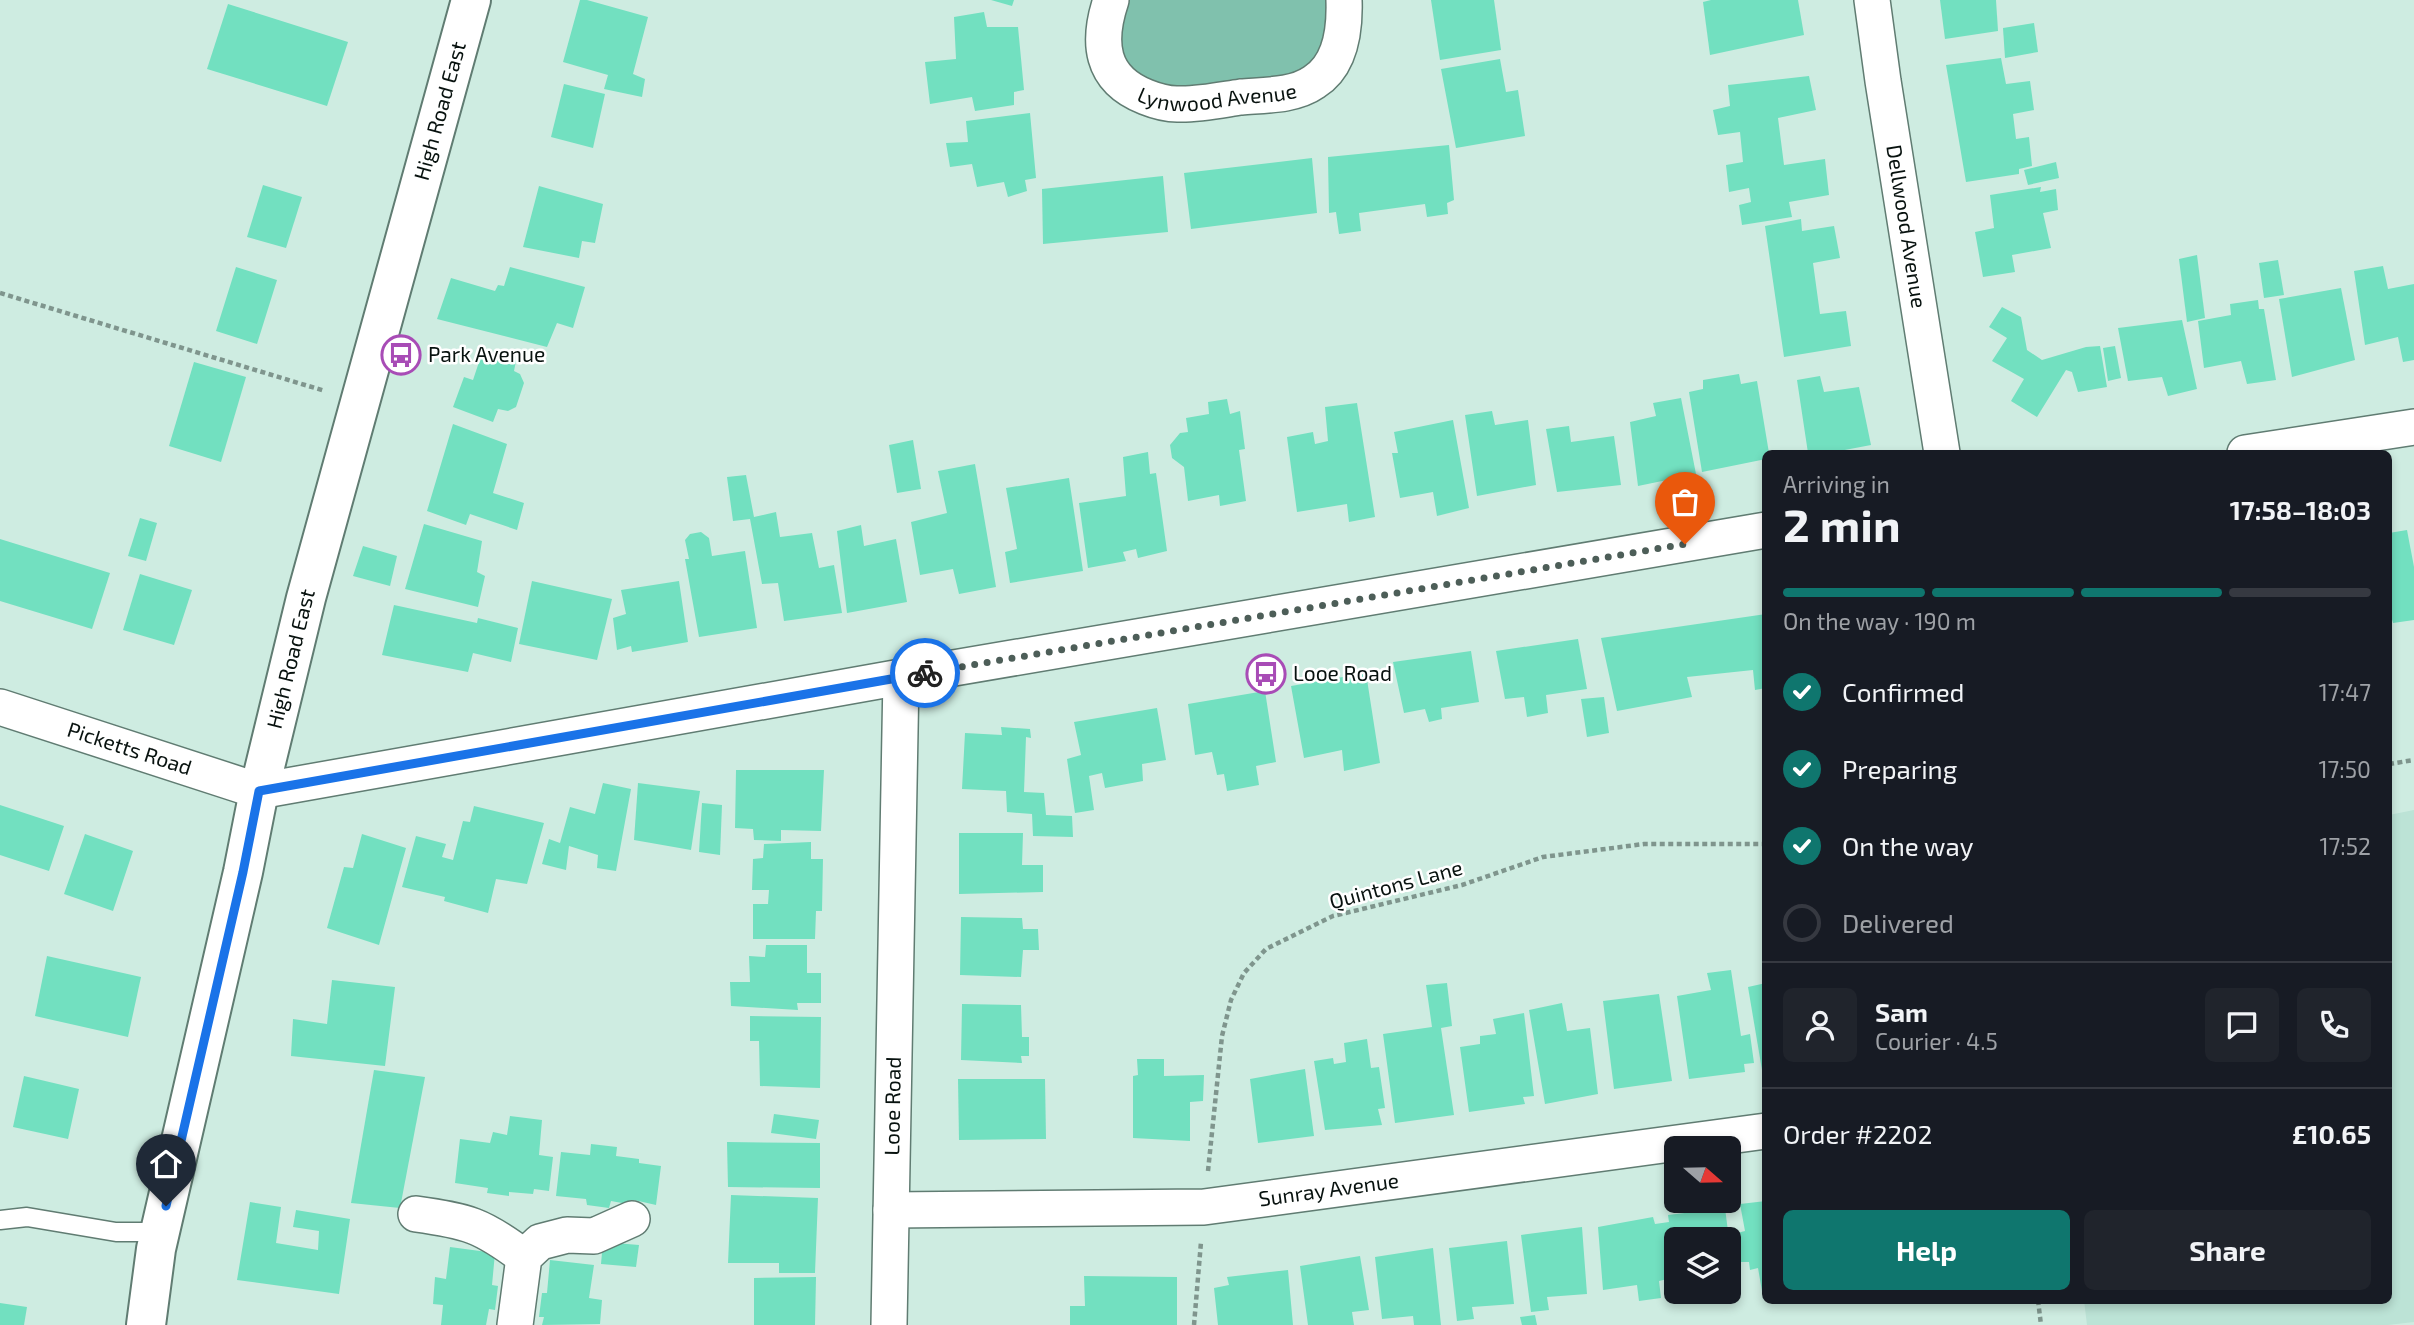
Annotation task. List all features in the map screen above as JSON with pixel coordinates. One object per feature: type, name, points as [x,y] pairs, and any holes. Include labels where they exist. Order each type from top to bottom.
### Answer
[{"type":"street","name":"High Road East","points":[[146,1325],[160,1232],[240,886],[259,791],[306,598],[471,0]]},
{"type":"street","name":"Lynwood Avenue","points":[[1111,0],[1103,42],[1110,69],[1134,92],[1158,101],[1180,105],[1289,92],[1314,82],[1328,69],[1338,50],[1342,37],[1344,0]]},
{"type":"street","name":"Dellwood Avenue","points":[[1872,0],[1942,450]]},
{"type":"street","points":[[2264,450],[2414,427]]},
{"type":"street","points":[[259,791],[901,677],[1762,531]]},
{"type":"street","name":"Looe Road","points":[[889,1325],[901,677]]},
{"type":"street","name":"Picketts Road","points":[[0,707],[259,791]]},
{"type":"street","name":"Sunray Avenue","points":[[891,1210],[1205,1207],[1762,1132]]},
{"type":"street","points":[[416,1214],[454,1219],[478,1226],[524,1256]]},
{"type":"street","points":[[515,1325],[524,1256],[540,1242],[567,1236],[594,1236],[632,1219]]},
{"type":"lane","points":[[0,1220],[27,1217],[116,1232],[160,1232]]},
{"type":"path","points":[[0,293],[359,401]]},
{"type":"path","points":[[2392,764],[2414,760]]},
{"type":"path","name":"Quintons Lane","points":[[1194,1325],[1222,1036],[1231,1000],[1244,974],[1266,949],[1333,916],[1462,886],[1543,857],[1644,844],[1762,844]]},
{"type":"path","points":[[2038,1304],[2040,1325]]},
{"type":"shaded area","points":[[1122,0],[1330,0],[1333,23],[1320,58],[1293,79],[1174,91],[1146,82],[1117,55]]},
{"type":"shaded area","points":[[2414,810],[2414,1322],[2388,1325],[2087,1325],[2084,1304],[2392,1304],[2392,814]]},
{"type":"building","points":[[580,0],[648,17],[633,74],[645,79],[642,97],[604,89],[608,75],[563,62]]},
{"type":"building","points":[[991,0],[1014,0],[1012,6]]},
{"type":"building","points":[[1431,0],[1494,0],[1501,50],[1440,60]]},
{"type":"building","points":[[1798,0],[1804,35],[1710,55],[1703,2]]},
{"type":"building","points":[[1940,0],[1996,0],[1998,31],[1945,39]]},
{"type":"building","points":[[228,4],[348,42],[327,106],[207,69]]},
{"type":"building","points":[[984,12],[987,27],[1018,27],[1024,90],[1014,92],[1014,105],[975,111],[972,97],[930,104],[925,62],[956,59],[954,17]]},
{"type":"building","points":[[2034,23],[2038,52],[2005,58],[2003,28]]},
{"type":"building","points":[[2001,58],[2006,84],[2030,81],[2034,110],[2013,114],[2016,139],[2029,137],[2032,166],[2019,169],[2019,174],[1966,182],[1946,65]]},
{"type":"building","points":[[1500,59],[1506,92],[1518,90],[1525,136],[1456,148],[1441,69]]},
{"type":"building","points":[[1809,76],[1816,110],[1778,118],[1784,165],[1825,159],[1829,195],[1789,202],[1792,217],[1742,225],[1739,205],[1751,202],[1749,188],[1729,192],[1726,165],[1743,162],[1740,132],[1718,135],[1713,110],[1730,106],[1728,85]]},
{"type":"building","points":[[564,84],[605,94],[593,148],[551,137]]},
{"type":"building","points":[[1030,113],[1036,178],[1025,180],[1027,191],[1008,197],[1004,182],[977,187],[972,164],[950,167],[946,143],[968,142],[966,121]]},
{"type":"building","points":[[1449,145],[1454,200],[1447,203],[1448,214],[1427,217],[1425,204],[1359,213],[1361,231],[1339,234],[1336,212],[1329,213],[1328,157]]},
{"type":"building","points":[[1312,158],[1317,213],[1191,229],[1184,173]]},
{"type":"building","points":[[2056,162],[2059,178],[2028,185],[2024,170]]},
{"type":"building","points":[[1163,176],[1168,232],[1043,244],[1042,189]]},
{"type":"building","points":[[263,185],[302,197],[286,248],[247,237]]},
{"type":"building","points":[[539,186],[603,204],[595,243],[582,241],[579,258],[523,247]]},
{"type":"building","points":[[2041,187],[2040,192],[2056,189],[2058,210],[2043,213],[2051,248],[2012,255],[2015,272],[1983,277],[1975,232],[1994,228],[1990,195]]},
{"type":"building","points":[[1801,219],[1802,231],[1834,226],[1840,258],[1813,263],[1820,314],[1846,311],[1851,346],[1784,357],[1765,226]]},
{"type":"building","points":[[2197,255],[2205,318],[2187,322],[2179,259]]},
{"type":"building","points":[[2278,260],[2284,295],[2264,298],[2259,263]]},
{"type":"building","points":[[2383,266],[2388,289],[2414,284],[2414,360],[2403,362],[2398,337],[2365,345],[2354,271]]},
{"type":"building","points":[[236,267],[277,280],[257,344],[216,331]]},
{"type":"building","points":[[510,267],[585,287],[573,328],[557,323],[547,347],[437,319],[451,278],[495,291],[498,285],[504,286]]},
{"type":"building","points":[[2341,288],[2355,360],[2292,377],[2279,299]]},
{"type":"building","points":[[2258,300],[2259,309],[2264,309],[2276,380],[2247,384],[2241,361],[2204,368],[2198,321],[2231,315],[2230,304]]},
{"type":"building","points":[[2002,307],[2021,317],[2027,350],[2042,360],[2086,347],[2100,346],[2107,387],[2078,392],[2072,372],[2066,370],[2037,417],[2011,401],[2024,379],[1992,361],[2007,338],[1989,327]]},
{"type":"building","points":[[2182,320],[2197,389],[2168,396],[2162,377],[2128,381],[2118,328]]},
{"type":"building","points":[[2115,346],[2121,378],[2108,381],[2103,348]]},
{"type":"building","points":[[483,350],[516,361],[514,371],[520,374],[524,383],[516,407],[508,411],[498,409],[493,422],[453,407],[464,377],[473,380]]},
{"type":"building","points":[[194,362],[246,377],[221,462],[169,446]]},
{"type":"building","points":[[1739,374],[1741,384],[1757,381],[1768,450],[1762,450],[1762,460],[1702,472],[1689,392],[1703,389],[1703,380]]},
{"type":"building","points":[[1820,376],[1824,392],[1859,387],[1871,445],[1845,450],[1808,450],[1797,380]]},
{"type":"building","points":[[1681,398],[1696,474],[1638,486],[1630,422],[1656,416],[1653,403]]},
{"type":"building","points":[[1227,399],[1230,414],[1240,411],[1245,449],[1239,450],[1246,501],[1220,506],[1219,495],[1188,501],[1184,467],[1172,458],[1170,445],[1180,433],[1188,432],[1186,418],[1209,414],[1208,402]]},
{"type":"building","points":[[1357,403],[1375,517],[1349,522],[1347,504],[1297,512],[1287,437],[1313,432],[1315,444],[1328,441],[1325,407]]},
{"type":"building","points":[[1492,411],[1495,425],[1528,420],[1536,485],[1477,496],[1465,415]]},
{"type":"building","points":[[1453,420],[1469,508],[1437,516],[1433,492],[1400,498],[1392,453],[1398,453],[1394,432]]},
{"type":"building","points":[[453,424],[507,444],[493,493],[524,503],[517,530],[470,514],[466,525],[427,511]]},
{"type":"building","points":[[1569,426],[1571,442],[1614,436],[1621,485],[1557,492],[1546,429]]},
{"type":"building","points":[[913,440],[921,489],[897,493],[889,445]]},
{"type":"building","points":[[1148,452],[1150,474],[1156,473],[1167,551],[1138,558],[1136,549],[1123,552],[1126,561],[1088,568],[1079,503],[1126,496],[1123,457]]},
{"type":"building","points":[[975,464],[996,587],[959,594],[953,569],[920,575],[911,522],[947,513],[938,471]]},
{"type":"building","points":[[746,475],[754,517],[776,512],[780,537],[812,533],[819,568],[834,565],[842,613],[784,621],[778,583],[762,584],[750,519],[733,521],[727,477]]},
{"type":"building","points":[[1069,478],[1083,571],[1010,583],[1005,552],[1017,549],[1006,488]]},
{"type":"building","points":[[140,518],[157,523],[146,561],[128,556]]},
{"type":"building","points":[[424,524],[482,541],[477,572],[485,576],[478,607],[405,589]]},
{"type":"building","points":[[861,525],[864,546],[896,539],[907,602],[847,613],[837,531]]},
{"type":"building","points":[[2407,530],[2414,567],[2414,620],[2393,623],[2392,619],[2392,532]]},
{"type":"building","points":[[701,532],[709,538],[712,556],[745,551],[757,628],[699,637],[685,559],[689,559],[685,540],[690,534]]},
{"type":"building","points":[[0,539],[110,573],[92,629],[0,601]]},
{"type":"building","points":[[363,546],[397,556],[390,586],[353,576]]},
{"type":"building","points":[[140,574],[192,590],[174,645],[123,630]]},
{"type":"building","points":[[532,581],[612,599],[597,660],[519,644]]},
{"type":"building","points":[[679,581],[688,642],[632,652],[631,646],[617,650],[613,618],[626,614],[621,590]]},
{"type":"building","points":[[394,605],[477,623],[478,618],[518,628],[511,662],[473,653],[468,672],[382,655]]},
{"type":"building","points":[[1762,615],[1762,689],[1755,690],[1753,670],[1687,677],[1692,697],[1617,711],[1601,638]]},
{"type":"building","points":[[1578,639],[1587,689],[1546,695],[1548,713],[1527,717],[1524,697],[1505,699],[1496,651]]},
{"type":"building","points":[[1471,651],[1479,702],[1441,708],[1442,719],[1429,722],[1425,709],[1404,713],[1393,662]]},
{"type":"building","points":[[1366,673],[1380,763],[1344,771],[1342,750],[1304,758],[1291,686]]},
{"type":"building","points":[[1265,691],[1276,762],[1256,766],[1259,785],[1227,791],[1224,774],[1217,775],[1212,752],[1195,755],[1188,704]]},
{"type":"building","points":[[1604,697],[1609,733],[1587,737],[1581,699]]},
{"type":"building","points":[[1157,708],[1166,760],[1142,764],[1143,781],[1105,788],[1102,773],[1089,776],[1094,810],[1075,813],[1067,759],[1081,755],[1074,722]]},
{"type":"building","points":[[1001,727],[1030,729],[1031,738],[1026,737],[1024,792],[1044,793],[1046,815],[1072,816],[1073,837],[1033,836],[1032,814],[1007,812],[1006,791],[962,789],[965,733],[1002,735]]},
{"type":"building","points":[[736,770],[824,770],[821,831],[781,830],[781,841],[754,840],[753,829],[735,828]]},
{"type":"building","points":[[603,783],[631,789],[616,871],[597,868],[598,855],[569,846],[566,870],[542,864],[549,839],[560,843],[570,807],[595,814]]},
{"type":"building","points":[[638,783],[700,791],[691,850],[634,840]]},
{"type":"building","points":[[702,803],[722,805],[720,855],[699,852]]},
{"type":"building","points":[[0,805],[64,826],[49,871],[0,855]]},
{"type":"building","points":[[474,806],[544,823],[527,884],[496,879],[488,913],[444,901],[445,897],[402,887],[416,836],[446,844],[442,857],[453,860],[463,821],[470,822]]},
{"type":"building","points":[[959,833],[1023,833],[1022,865],[1043,865],[1043,892],[959,894]]},
{"type":"building","points":[[85,834],[133,851],[113,911],[64,894]]},
{"type":"building","points":[[362,834],[406,848],[379,945],[327,928],[344,867],[353,868]]},
{"type":"building","points":[[811,842],[811,859],[823,859],[822,911],[816,911],[815,939],[753,939],[753,904],[768,904],[769,890],[752,890],[753,859],[763,858],[764,844]]},
{"type":"building","points":[[961,917],[1022,918],[1023,929],[1038,929],[1039,950],[1023,950],[1021,977],[960,975]]},
{"type":"building","points":[[766,945],[807,945],[807,973],[821,973],[821,1003],[797,1003],[798,1010],[731,1006],[730,982],[750,982],[749,956],[765,957]]},
{"type":"building","points":[[47,956],[141,977],[128,1037],[35,1016]]},
{"type":"building","points":[[1731,970],[1741,1036],[1750,1034],[1754,1063],[1744,1064],[1745,1072],[1689,1079],[1677,996],[1711,990],[1707,973]]},
{"type":"building","points":[[332,980],[395,987],[385,1066],[291,1056],[293,1019],[327,1024]]},
{"type":"building","points":[[1447,983],[1452,1026],[1441,1028],[1454,1115],[1395,1123],[1383,1034],[1432,1027],[1426,985]]},
{"type":"building","points":[[1762,984],[1762,1070],[1748,987]]},
{"type":"building","points":[[1659,994],[1672,1081],[1614,1089],[1603,1001]]},
{"type":"building","points":[[1562,1003],[1567,1031],[1590,1028],[1598,1094],[1545,1104],[1529,1010]]},
{"type":"building","points":[[962,1004],[1021,1005],[1022,1037],[1029,1037],[1029,1056],[1021,1056],[1022,1063],[961,1060]]},
{"type":"building","points":[[1524,1013],[1534,1096],[1523,1097],[1525,1104],[1469,1112],[1460,1047],[1480,1044],[1480,1036],[1496,1034],[1493,1019]]},
{"type":"building","points":[[750,1016],[821,1017],[820,1088],[760,1086],[759,1041],[750,1041]]},
{"type":"building","points":[[1367,1039],[1371,1068],[1379,1067],[1385,1108],[1378,1109],[1382,1125],[1325,1130],[1314,1061],[1333,1058],[1334,1064],[1346,1062],[1344,1043]]},
{"type":"building","points":[[1137,1059],[1164,1059],[1164,1076],[1204,1075],[1203,1101],[1190,1102],[1190,1141],[1133,1138],[1133,1076],[1138,1075]]},
{"type":"building","points":[[1305,1069],[1314,1136],[1258,1143],[1250,1079]]},
{"type":"building","points":[[374,1070],[425,1077],[400,1208],[351,1203]]},
{"type":"building","points":[[24,1076],[79,1089],[68,1139],[13,1127]]},
{"type":"building","points":[[958,1079],[1045,1079],[1046,1139],[959,1140]]},
{"type":"building","points":[[774,1114],[819,1120],[816,1139],[771,1133]]},
{"type":"building","points":[[510,1116],[542,1120],[539,1155],[553,1157],[549,1191],[534,1189],[533,1194],[509,1192],[509,1196],[487,1193],[488,1188],[455,1183],[460,1139],[490,1143],[493,1132],[507,1135]]},
{"type":"building","points":[[727,1142],[820,1143],[820,1188],[728,1187]]},
{"type":"building","points":[[591,1144],[617,1147],[616,1156],[661,1166],[656,1205],[634,1200],[633,1205],[611,1201],[609,1208],[587,1205],[586,1199],[556,1196],[561,1152],[590,1155]]},
{"type":"building","points":[[731,1195],[818,1198],[815,1273],[779,1273],[779,1263],[728,1263]]},
{"type":"building","points":[[1762,1201],[1762,1291],[1758,1268],[1750,1270],[1749,1262],[1741,1262],[1741,1232],[1745,1231],[1741,1204]]},
{"type":"building","points":[[250,1202],[281,1207],[276,1243],[318,1250],[319,1231],[293,1227],[296,1210],[350,1219],[339,1294],[237,1280]]},
{"type":"building","points":[[1726,1213],[1727,1227],[1664,1227],[1664,1280],[1659,1281],[1661,1298],[1639,1301],[1637,1285],[1603,1290],[1598,1227],[1653,1217],[1655,1224],[1669,1222],[1668,1215]]},
{"type":"building","points":[[1582,1227],[1587,1294],[1547,1297],[1549,1310],[1531,1312],[1521,1235]]},
{"type":"building","points":[[1507,1241],[1514,1304],[1472,1307],[1474,1319],[1457,1321],[1449,1248]]},
{"type":"building","points":[[603,1242],[639,1245],[636,1267],[601,1264]]},
{"type":"building","points":[[450,1247],[495,1253],[492,1285],[498,1286],[495,1310],[489,1309],[486,1325],[441,1325],[443,1305],[433,1304],[435,1277],[446,1279]]},
{"type":"building","points":[[1433,1248],[1441,1325],[1414,1325],[1413,1316],[1382,1319],[1375,1257]]},
{"type":"building","points":[[1360,1256],[1369,1310],[1352,1312],[1354,1325],[1308,1325],[1300,1266]]},
{"type":"building","points":[[550,1260],[594,1265],[589,1298],[602,1300],[600,1324],[542,1325],[544,1317],[539,1317],[542,1293],[547,1293]]},
{"type":"building","points":[[1288,1270],[1293,1325],[1218,1325],[1214,1288],[1229,1285],[1227,1277]]},
{"type":"building","points":[[1084,1276],[1177,1277],[1177,1325],[1070,1325],[1070,1306],[1085,1306]]},
{"type":"building","points":[[816,1277],[815,1325],[754,1325],[754,1278]]},
{"type":"building","points":[[0,1303],[27,1307],[24,1325],[0,1325]]},
{"type":"building","points":[[1535,1315],[1537,1325],[1522,1325],[1520,1317]]},
{"type":"way so far","points":[[925,673],[1685,544]]},
{"type":"place","name":"Park Avenue","points":[[401,355]]},
{"type":"place","name":"Looe Road","points":[[1266,674]]},
{"type":"route","points":[[166,1206],[259,791],[925,673]]}]
